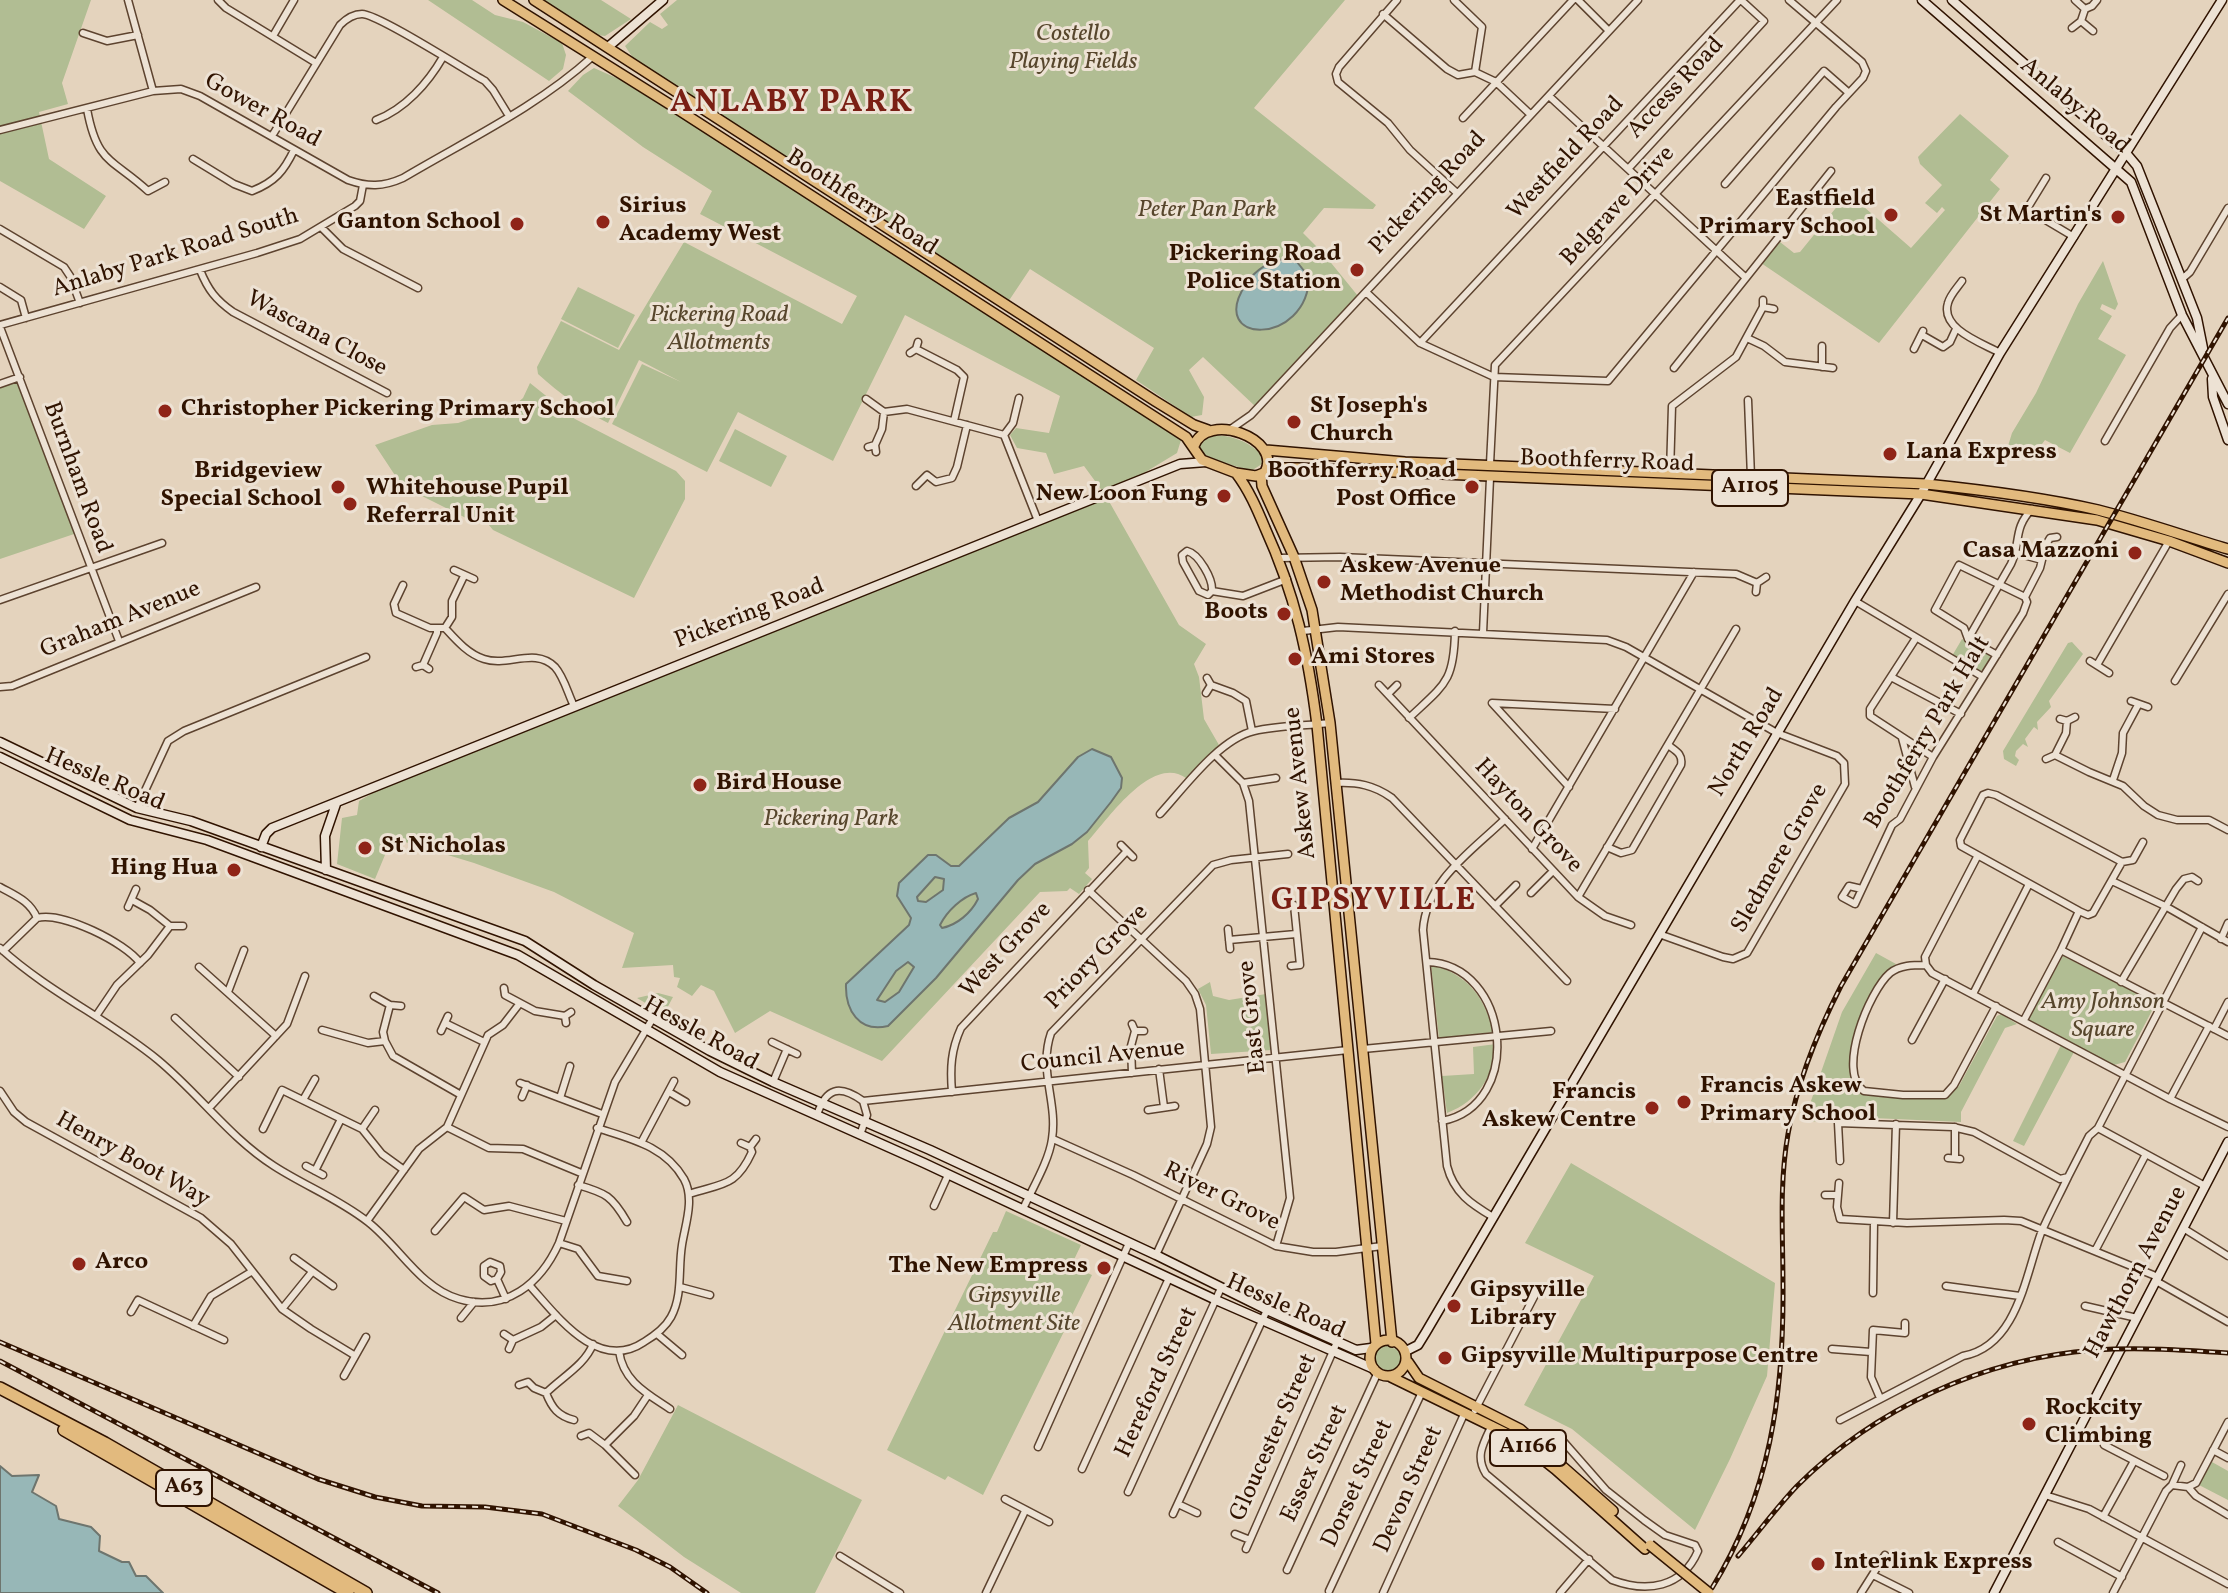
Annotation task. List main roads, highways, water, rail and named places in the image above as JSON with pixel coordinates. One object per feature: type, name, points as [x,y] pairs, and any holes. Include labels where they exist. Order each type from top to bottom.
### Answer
[{"type":"highway","name":"A63","points":[[0,1388],[118,1450],[366,1593]]},
{"type":"highway","name":"A63","points":[[0,1396],[99,1448],[348,1593]]},
{"type":"main road","name":"Boothferry Road","points":[[503,0],[1186,437],[1194,448]]},
{"type":"main road","name":"Boothferry Road","points":[[534,0],[1194,425],[1208,430]]},
{"type":"main road","points":[[1194,448],[1198,437],[1208,430],[1247,436],[1266,450],[1269,458],[1263,473]]},
{"type":"main road","name":"A1105","points":[[1194,448],[1206,462],[1236,473],[1252,476],[1263,473]]},
{"type":"main road","name":"Boothferry Road","points":[[1266,450],[1394,461],[1926,484],[2045,499],[2095,510],[2228,549]]},
{"type":"main road","name":"Boothferry Road","points":[[1263,473],[1276,468],[1298,468],[1921,494],[2097,520],[2169,541],[2228,563]]},
{"type":"main road","name":"Askew Avenue","points":[[1236,473],[1251,495],[1279,558],[1303,631],[1317,725],[1368,1248],[1374,1346]]},
{"type":"main road","name":"Askew Avenue","points":[[1263,473],[1262,486],[1294,557],[1317,630],[1330,723],[1392,1342]]},
{"type":"main road","points":[[1329,851],[1342,850]]},
{"type":"main road","points":[[1392,1342],[1406,1351],[1408,1362],[1401,1372],[1391,1377],[1376,1371],[1369,1357],[1374,1346],[1392,1342]]},
{"type":"main road","name":"A1166","points":[[1408,1362],[1419,1378],[1520,1429],[1545,1456],[1701,1593]]},
{"type":"main road","name":"A1166","points":[[1391,1377],[1492,1425],[1545,1456]]},
{"type":"main road","name":"A1166","points":[[1648,1547],[1709,1593]]},
{"type":"water","points":[[1287,259],[1297,262],[1309,277],[1304,300],[1293,316],[1278,326],[1262,330],[1248,327],[1238,319],[1237,304],[1246,284],[1264,267]]},
{"type":"water","points":[[1092,749],[1111,757],[1122,778],[1121,788],[1087,832],[1035,864],[1018,880],[936,978],[888,1026],[862,1023],[851,1011],[846,984],[909,925],[911,918],[897,896],[899,883],[928,855],[936,855],[951,866],[959,866],[1009,818],[1038,802],[1078,757]],"holes":[[[935,877],[944,879],[943,890],[926,902],[918,901],[917,897]],[[976,893],[978,899],[972,909],[963,918],[942,928],[940,925],[951,910]],[[908,962],[914,967],[899,992],[885,1002],[877,1000],[896,971]]]},
{"type":"water","points":[[0,1466],[12,1476],[39,1475],[32,1492],[56,1506],[59,1519],[91,1527],[100,1536],[99,1551],[122,1562],[129,1562],[136,1576],[146,1576],[163,1593],[0,1593]]},
{"type":"railway","points":[[1712,1588],[1748,1516],[1770,1442],[1783,1325],[1782,1191],[1785,1153],[1802,1077],[1816,1040],[1841,986],[2228,318]]},
{"type":"railway","points":[[0,1342],[318,1479],[375,1497],[422,1506],[485,1507],[542,1514],[636,1550],[670,1567],[707,1593]]},
{"type":"railway","points":[[1738,1556],[1789,1494],[1828,1458],[1861,1433],[1934,1392],[1973,1376],[2054,1355],[2128,1349],[2228,1353]]},
{"type":"railway","points":[[0,1361],[438,1593]]},
{"type":"place","name":"Eastfield Primary School","points":[[1891,215]]},
{"type":"place","name":"St Martin's","points":[[2118,217]]},
{"type":"place","name":"Sirius Academy West","points":[[603,222]]},
{"type":"place","name":"Ganton School","points":[[517,224]]},
{"type":"place","name":"Pickering Road Police Station","points":[[1357,270]]},
{"type":"place","name":"Christopher Pickering Primary School","points":[[165,411]]},
{"type":"place","name":"St Joseph's Church","points":[[1294,422]]},
{"type":"place","name":"Lana Express","points":[[1890,454]]},
{"type":"place","name":"Bridgeview Special School","points":[[338,487]]},
{"type":"place","name":"Boothferry Road Post Office","points":[[1472,487]]},
{"type":"place","name":"New Loon Fung","points":[[1224,496]]},
{"type":"place","name":"Whitehouse Pupil Referral Unit","points":[[350,504]]},
{"type":"place","name":"Casa Mazzoni","points":[[2135,553]]},
{"type":"place","name":"Askew Avenue Methodist Church","points":[[1324,582]]},
{"type":"place","name":"Boots","points":[[1284,614]]},
{"type":"place","name":"Ami Stores","points":[[1295,659]]},
{"type":"place","name":"Bird House","points":[[700,785]]},
{"type":"place","name":"St Nicholas","points":[[365,848]]},
{"type":"place","name":"Hing Hua","points":[[234,870]]},
{"type":"place","name":"Francis Askew Primary School","points":[[1684,1102]]},
{"type":"place","name":"Francis Askew Centre","points":[[1652,1108]]},
{"type":"place","name":"Arco","points":[[79,1264]]},
{"type":"place","name":"The New Empress","points":[[1104,1268]]},
{"type":"place","name":"Gipsyville Library","points":[[1454,1306]]},
{"type":"place","name":"Gipsyville Multipurpose Centre","points":[[1445,1358]]},
{"type":"place","name":"Rockcity Climbing","points":[[2029,1424]]},
{"type":"place","name":"Interlink Express","points":[[1818,1564]]},
{"type":"district","name":"ANLABY PARK","points":[[792,105]]},
{"type":"district","name":"GIPSYVILLE","points":[[1374,903]]},
{"type":"park label","name":"Costello Playing Fields","points":[[1073,50]]},
{"type":"park label","name":"Peter Pan Park","points":[[1207,212]]},
{"type":"park label","name":"Pickering Road Allotments","points":[[719,331]]},
{"type":"park label","name":"Pickering Park","points":[[831,821]]},
{"type":"park label","name":"Amy Johnson Square","points":[[2103,1018]]},
{"type":"park label","name":"Gipsyville Allotment Site","points":[[1014,1312]]}]
